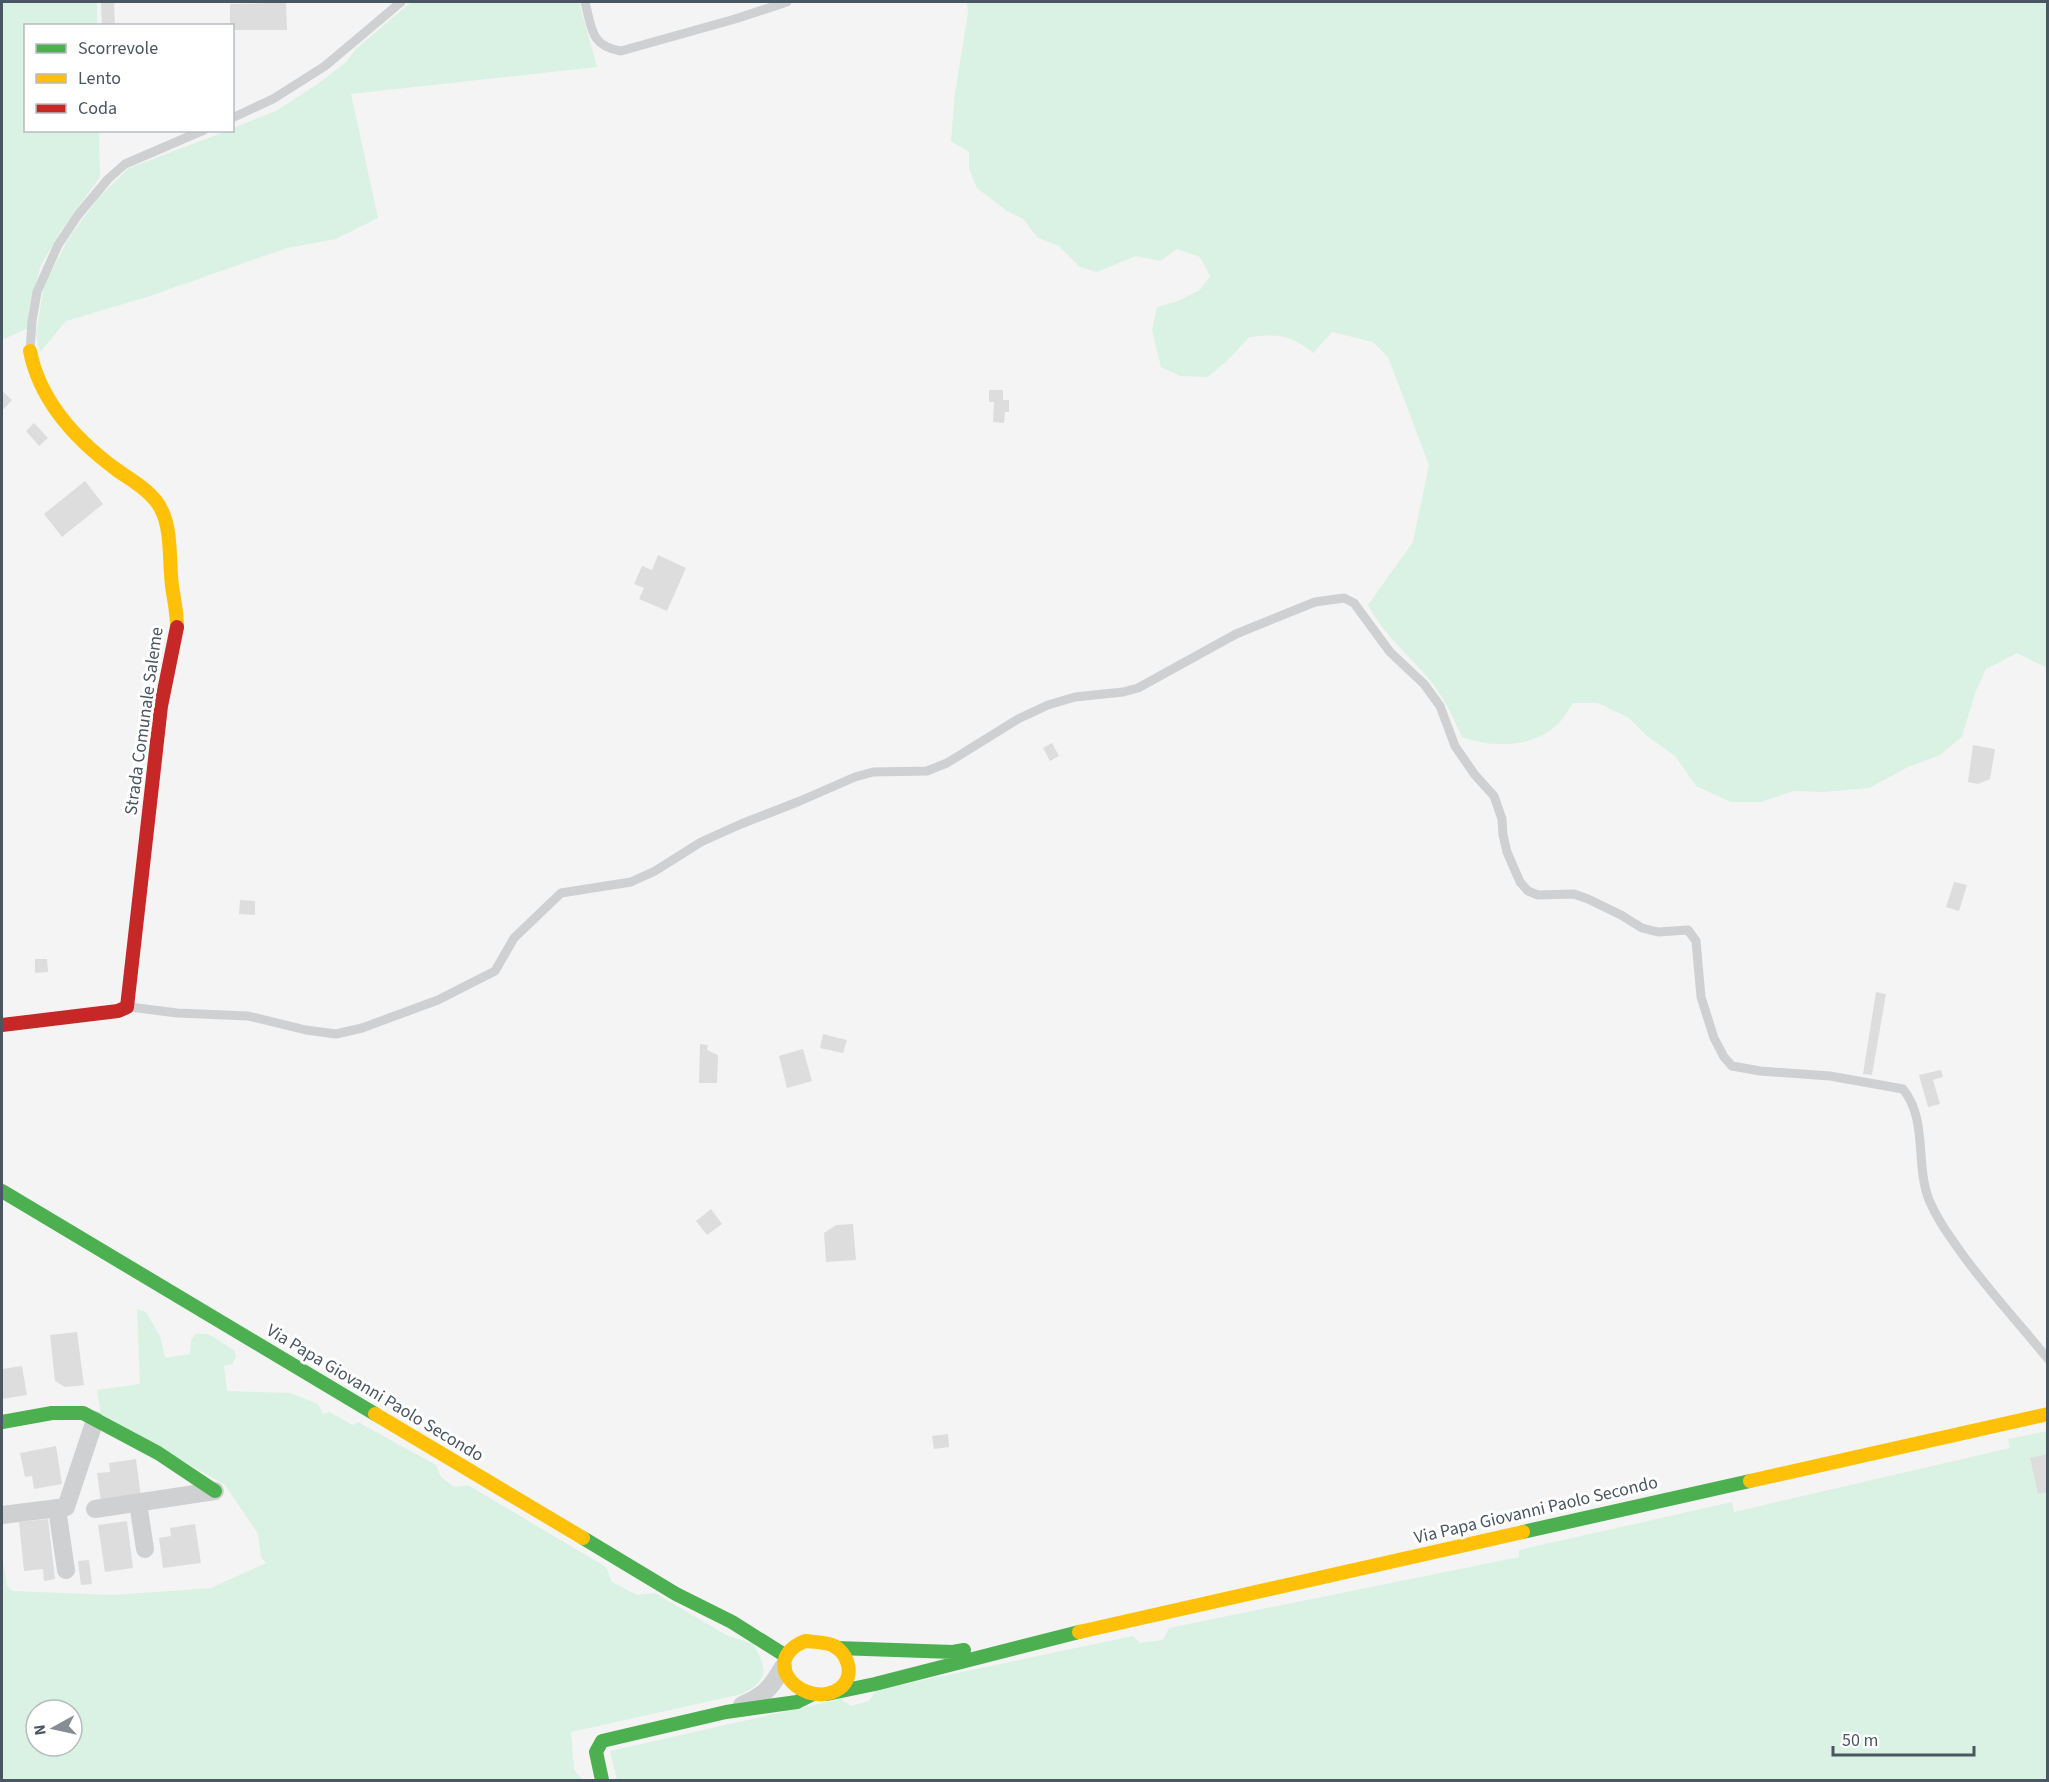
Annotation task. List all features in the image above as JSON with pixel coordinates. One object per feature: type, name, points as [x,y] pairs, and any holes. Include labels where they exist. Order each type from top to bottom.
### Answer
[{"type":"main road","name":"Strada Comunale Saleme","points":[[30,351],[34,372],[64,425],[92,452],[143,489],[161,508],[166,524],[172,586],[177,610],[177,633],[161,706],[127,1007]]},
{"type":"main road","points":[[2,1025],[118,1011],[127,1007]]},
{"type":"main road","name":"Via Papa Giovanni Paolo Secondo","points":[[2,1191],[676,1594],[732,1622]]},
{"type":"main road","points":[[2,1422],[70,1411],[83,1413],[158,1453],[215,1491]]},
{"type":"main road","name":"Via Papa Giovanni Paolo Secondo","points":[[1033,1642],[2048,1414]]},
{"type":"main road","points":[[732,1622],[837,1648],[953,1652],[1033,1642]]},
{"type":"main road","points":[[732,1622],[785,1661]]},
{"type":"main road","points":[[805,1641],[792,1647],[785,1661],[787,1677],[795,1687],[811,1695]]},
{"type":"main road","points":[[602,1780],[596,1752],[602,1741],[726,1712],[797,1702],[811,1695],[874,1684],[1033,1642]]},
{"type":"main road","points":[[827,1694],[839,1689],[848,1679],[849,1669],[845,1658],[837,1648]]},
{"type":"street","points":[[2,1515],[66,1508],[95,1420]]},
{"type":"street","points":[[95,1509],[215,1491]]},
{"type":"street","points":[[138,1503],[145,1549]]},
{"type":"street","points":[[57,1509],[66,1570]]},
{"type":"street","points":[[726,1712],[758,1699],[772,1687],[785,1661]]},
{"type":"lane","points":[[234,117],[273,99],[325,66],[401,2]]},
{"type":"lane","points":[[585,2],[593,34],[598,42],[608,49],[621,51],[787,2]]},
{"type":"lane","points":[[30,351],[37,292],[58,245],[78,215],[108,179],[125,164],[199,132]]},
{"type":"lane","points":[[127,1007],[177,1013],[248,1016],[306,1030],[336,1034],[362,1028],[438,1000],[495,971],[514,938],[561,893],[631,882],[656,871],[701,842],[855,777],[873,772],[927,771],[947,763],[1018,719],[1048,705],[1075,697],[1123,692],[1138,688],[1236,634],[1315,602],[1344,598],[1354,603],[1390,652],[1424,684],[1440,706],[1455,746],[1474,775],[1494,796],[1503,819],[1503,835],[1507,852],[1520,882],[1528,891],[1538,895],[1574,894],[1588,898],[1642,928],[1658,933],[1688,930],[1696,941],[1701,997],[1714,1038],[1731,1066],[1761,1071],[1830,1076],[1903,1089],[1911,1099],[1917,1117],[1928,1198],[1939,1222],[1980,1278],[2048,1359]]},
{"type":"green space","points":[[2,2],[97,2],[97,24],[24,24],[24,132],[99,132],[100,177],[60,232],[41,265],[29,309],[28,328],[2,340]]},
{"type":"green space","points":[[411,2],[579,2],[597,67],[351,94],[378,218],[336,239],[287,248],[147,297],[66,321],[40,352],[36,334],[44,286],[68,239],[99,197],[129,168],[224,132],[234,132],[234,128],[276,111],[319,83],[346,62],[356,49]]},
{"type":"green space","points":[[967,2],[2047,2],[2047,668],[2017,653],[1986,669],[1975,693],[1962,737],[1940,755],[1908,767],[1869,788],[1823,792],[1793,791],[1761,802],[1731,802],[1696,786],[1675,756],[1647,736],[1629,718],[1598,703],[1573,703],[1556,726],[1535,739],[1523,742],[1486,743],[1462,737],[1438,691],[1388,635],[1368,605],[1413,542],[1429,465],[1388,357],[1373,342],[1332,332],[1313,353],[1298,342],[1284,337],[1249,337],[1208,377],[1180,376],[1161,367],[1152,330],[1157,307],[1178,301],[1200,290],[1210,276],[1200,257],[1177,249],[1160,261],[1136,256],[1097,272],[1080,267],[1059,246],[1038,238],[1023,219],[1007,211],[977,188],[969,169],[969,152],[951,141],[955,93],[968,13]]},
{"type":"green space","points":[[137,1309],[146,1312],[160,1336],[165,1358],[190,1354],[191,1341],[195,1334],[208,1334],[234,1350],[236,1357],[232,1364],[224,1366],[227,1391],[290,1393],[318,1404],[323,1414],[329,1412],[353,1425],[358,1422],[436,1465],[441,1477],[454,1487],[468,1485],[606,1567],[612,1582],[637,1595],[655,1593],[726,1635],[753,1644],[763,1667],[761,1679],[742,1694],[571,1732],[574,1770],[583,1780],[2,1780],[2,1555],[7,1586],[13,1591],[113,1595],[211,1588],[266,1563],[261,1557],[258,1534],[225,1485],[101,1414],[97,1390],[140,1384]]},
{"type":"green space","points":[[2047,1431],[2047,1780],[617,1780],[610,1751],[841,1699],[851,1706],[869,1701],[876,1690],[1133,1636],[1140,1643],[1163,1640],[1169,1628],[1519,1557],[1519,1550],[1732,1502],[1734,1512],[2010,1448],[2008,1439]]},
{"type":"building","points":[[101,2],[114,2],[115,24],[102,24]]},
{"type":"building","points":[[286,3],[287,30],[234,30],[234,24],[230,24],[230,4]]},
{"type":"building","points":[[989,390],[1003,390],[1003,400],[1009,400],[1009,412],[1005,412],[1004,423],[993,422],[994,402],[989,402]]},
{"type":"building","points":[[2,391],[12,400],[2,411]]},
{"type":"building","points":[[34,423],[48,438],[39,446],[26,431]]},
{"type":"building","points":[[85,481],[103,504],[62,537],[44,514]]},
{"type":"building","points":[[658,555],[686,568],[667,611],[639,599],[644,588],[634,584],[642,566],[652,570]]},
{"type":"building","points":[[1052,743],[1059,756],[1050,761],[1043,748]]},
{"type":"building","points":[[1973,745],[1995,749],[1990,779],[1978,784],[1968,782]]},
{"type":"building","points":[[1954,882],[1967,885],[1959,911],[1946,907]]},
{"type":"building","points":[[240,900],[255,901],[255,915],[239,914]]},
{"type":"building","points":[[35,959],[47,959],[48,972],[35,973]]},
{"type":"building","points":[[1876,992],[1886,994],[1872,1075],[1863,1074]]},
{"type":"building","points":[[823,1034],[847,1040],[843,1053],[820,1048]]},
{"type":"building","points":[[700,1044],[708,1045],[707,1050],[718,1055],[717,1083],[699,1083]]},
{"type":"building","points":[[803,1049],[812,1081],[787,1088],[779,1056]]},
{"type":"building","points":[[1941,1070],[1943,1077],[1933,1080],[1940,1104],[1928,1107],[1919,1075]]},
{"type":"building","points":[[711,1209],[722,1224],[707,1235],[696,1221]]},
{"type":"building","points":[[853,1224],[856,1260],[826,1262],[824,1233],[836,1225]]},
{"type":"building","points":[[77,1332],[84,1385],[65,1387],[55,1381],[50,1335]]},
{"type":"building","points":[[22,1366],[27,1395],[2,1399],[2,1369]]},
{"type":"building","points":[[948,1434],[949,1447],[934,1449],[932,1436]]},
{"type":"building","points":[[56,1446],[62,1484],[34,1489],[32,1476],[25,1477],[20,1453]]},
{"type":"building","points":[[2048,1454],[2048,1492],[2038,1494],[2030,1458]]},
{"type":"building","points":[[136,1459],[141,1497],[101,1502],[97,1473],[110,1472],[109,1463]]},
{"type":"building","points":[[48,1519],[55,1579],[44,1581],[43,1569],[24,1571],[19,1522]]},
{"type":"building","points":[[127,1521],[133,1568],[105,1572],[98,1525]]},
{"type":"building","points":[[195,1524],[201,1563],[163,1568],[159,1538],[171,1536],[170,1528]]},
{"type":"building","points":[[89,1560],[92,1584],[81,1585],[78,1561]]},
{"type":"traffic: fast","points":[[2,1191],[375,1414]]},
{"type":"traffic: fast","points":[[2,1422],[52,1413],[83,1413],[158,1453],[215,1491]]},
{"type":"traffic: fast","points":[[1523,1532],[1750,1481]]},
{"type":"traffic: fast","points":[[583,1538],[676,1594],[732,1622],[786,1656]]},
{"type":"traffic: fast","points":[[827,1694],[1079,1632]]},
{"type":"traffic: fast","points":[[837,1648],[953,1652],[964,1650]]},
{"type":"traffic: fast","points":[[602,1780],[596,1752],[602,1741],[726,1712],[797,1702],[811,1695]]},
{"type":"traffic: slow","points":[[30,351],[42,387],[74,433],[102,458],[147,492],[161,509],[169,536],[177,627]]},
{"type":"traffic: slow","points":[[375,1414],[583,1538]]},
{"type":"traffic: slow","points":[[1750,1481],[2048,1414]]},
{"type":"traffic: slow","points":[[1079,1632],[1523,1532]]},
{"type":"traffic: slow","points":[[805,1641],[832,1645],[842,1653],[849,1671],[845,1683],[840,1688],[827,1694],[814,1694],[801,1689],[791,1681],[785,1671],[785,1661],[791,1650],[805,1641]]},
{"type":"traffic: jam","points":[[2,1025],[118,1011],[127,1007],[161,706],[177,627]]}]
